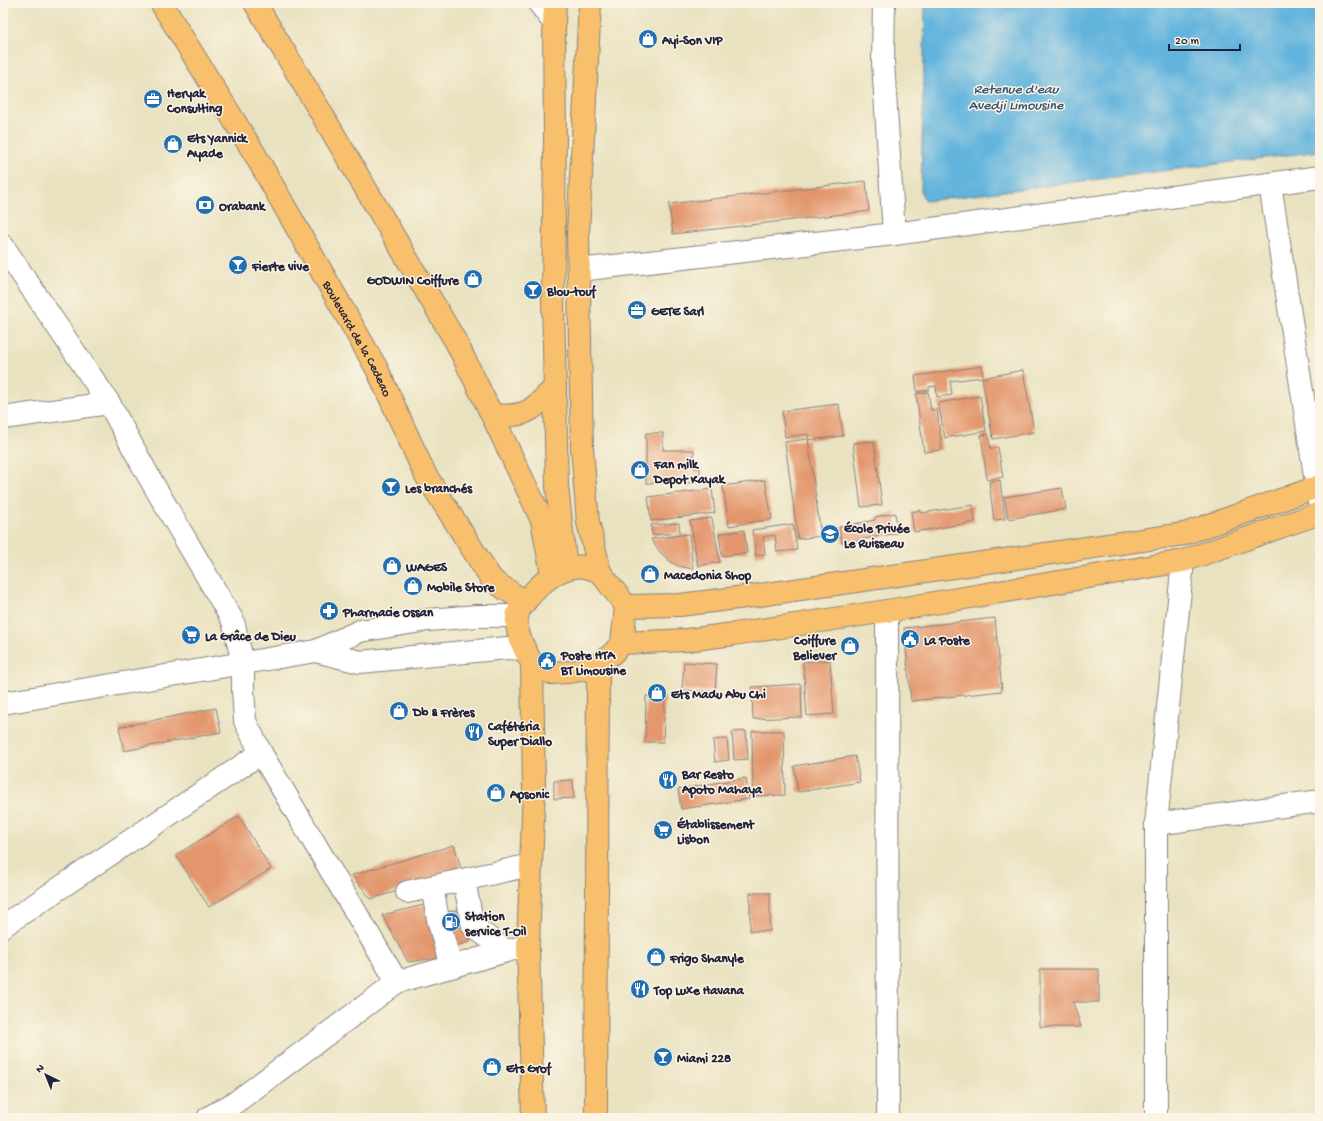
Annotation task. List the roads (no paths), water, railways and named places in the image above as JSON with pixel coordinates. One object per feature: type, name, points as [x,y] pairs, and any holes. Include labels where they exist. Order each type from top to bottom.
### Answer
[{"type":"main road","name":"Boulevard de la Cedeao","points":[[161,3],[253,151],[377,369],[425,474],[492,580],[521,609]]},
{"type":"main road","points":[[254,3],[324,118],[456,342],[542,520],[559,572]]},
{"type":"main road","points":[[527,656],[551,673],[570,672],[598,665],[613,654],[622,643],[626,606],[600,572],[588,522],[582,448],[578,233],[590,3]]},
{"type":"main road","points":[[555,13],[553,300],[559,572]]},
{"type":"main road","points":[[490,411],[494,415],[517,416],[527,412],[535,406],[555,387]]},
{"type":"main road","points":[[626,606],[680,605],[753,596],[1184,534],[1318,487]]},
{"type":"main road","points":[[622,643],[687,640],[887,611],[1183,561],[1320,513]]},
{"type":"main road","points":[[533,1118],[528,945],[531,865],[539,796],[527,656],[519,634],[521,609],[538,587],[559,572],[584,567],[600,572]]},
{"type":"main road","points":[[596,1118],[598,665]]},
{"type":"street","points":[[539,3],[555,13]]},
{"type":"street","points":[[884,3],[883,62],[894,234]]},
{"type":"street","points":[[579,270],[894,234],[1320,177]]},
{"type":"street","points":[[1270,184],[1318,487],[1320,508]]},
{"type":"street","points":[[3,246],[109,403],[232,621],[243,663],[245,721],[261,753],[397,982]]},
{"type":"street","points":[[3,418],[109,403]]},
{"type":"street","points":[[1156,1118],[1156,824],[1183,561]]},
{"type":"street","points":[[3,703],[316,651],[360,631],[428,620],[477,616],[521,609]]},
{"type":"street","points":[[887,611],[888,1118]]},
{"type":"street","points":[[316,651],[360,662],[507,648],[527,656]]},
{"type":"street","points":[[3,926],[261,753]]},
{"type":"street","points":[[1156,824],[1320,801]]},
{"type":"street","points":[[407,892],[531,865]]},
{"type":"street","points":[[464,880],[473,926],[506,951]]},
{"type":"street","points":[[432,887],[438,919],[451,967]]},
{"type":"street","points":[[208,1118],[236,1102],[397,982],[528,945]]},
{"type":"water","name":"Retenue d'eau Avedji Limousine","points":[[925,3],[1320,3],[1320,151],[926,201],[921,193]]},
{"type":"place","name":"Ayi-Son VIP","points":[[648,39]]},
{"type":"place","name":"Heryak Consulting","points":[[153,99]]},
{"type":"place","name":"Ets Yannick Ayade","points":[[173,144]]},
{"type":"place","name":"Orabank","points":[[205,205]]},
{"type":"place","name":"Fierte vive","points":[[238,265]]},
{"type":"place","name":"GODWIN Coiffure","points":[[473,279]]},
{"type":"place","name":"Blou-touf","points":[[533,290]]},
{"type":"place","name":"GETE Sarl","points":[[637,310]]},
{"type":"place","name":"Fan milk Depot Kayak","points":[[640,470]]},
{"type":"place","name":"Les branchés","points":[[391,487]]},
{"type":"place","name":"École Privée Le Ruisseau","points":[[830,534]]},
{"type":"place","name":"WAGES","points":[[392,566]]},
{"type":"place","name":"Macedonia Shop","points":[[650,574]]},
{"type":"place","name":"Mobile Store","points":[[413,586]]},
{"type":"place","name":"Pharmacie Ossan","points":[[329,611]]},
{"type":"place","name":"La Grâce de Dieu","points":[[191,635]]},
{"type":"place","name":"La Poste","points":[[910,639]]},
{"type":"place","name":"Coiffure Believer","points":[[850,646]]},
{"type":"place","name":"Poste HTA BT Limousine","points":[[547,661]]},
{"type":"place","name":"Ets Madu Abu Chi","points":[[657,693]]},
{"type":"place","name":"Db & Frères","points":[[399,711]]},
{"type":"place","name":"Cafétéria Super Diallo","points":[[474,732]]},
{"type":"place","name":"Bar Resto Apoto Mahaya","points":[[668,780]]},
{"type":"place","name":"Apsonic","points":[[496,793]]},
{"type":"place","name":"Établissement Lisbon","points":[[663,830]]},
{"type":"place","name":"Station service T-Oil","points":[[451,922]]},
{"type":"place","name":"Frigo Shanyle","points":[[656,957]]},
{"type":"place","name":"Top Luxe Havana","points":[[640,989]]},
{"type":"place","name":"Miami 228","points":[[663,1057]]},
{"type":"place","name":"Ets Grof","points":[[492,1067]]}]
